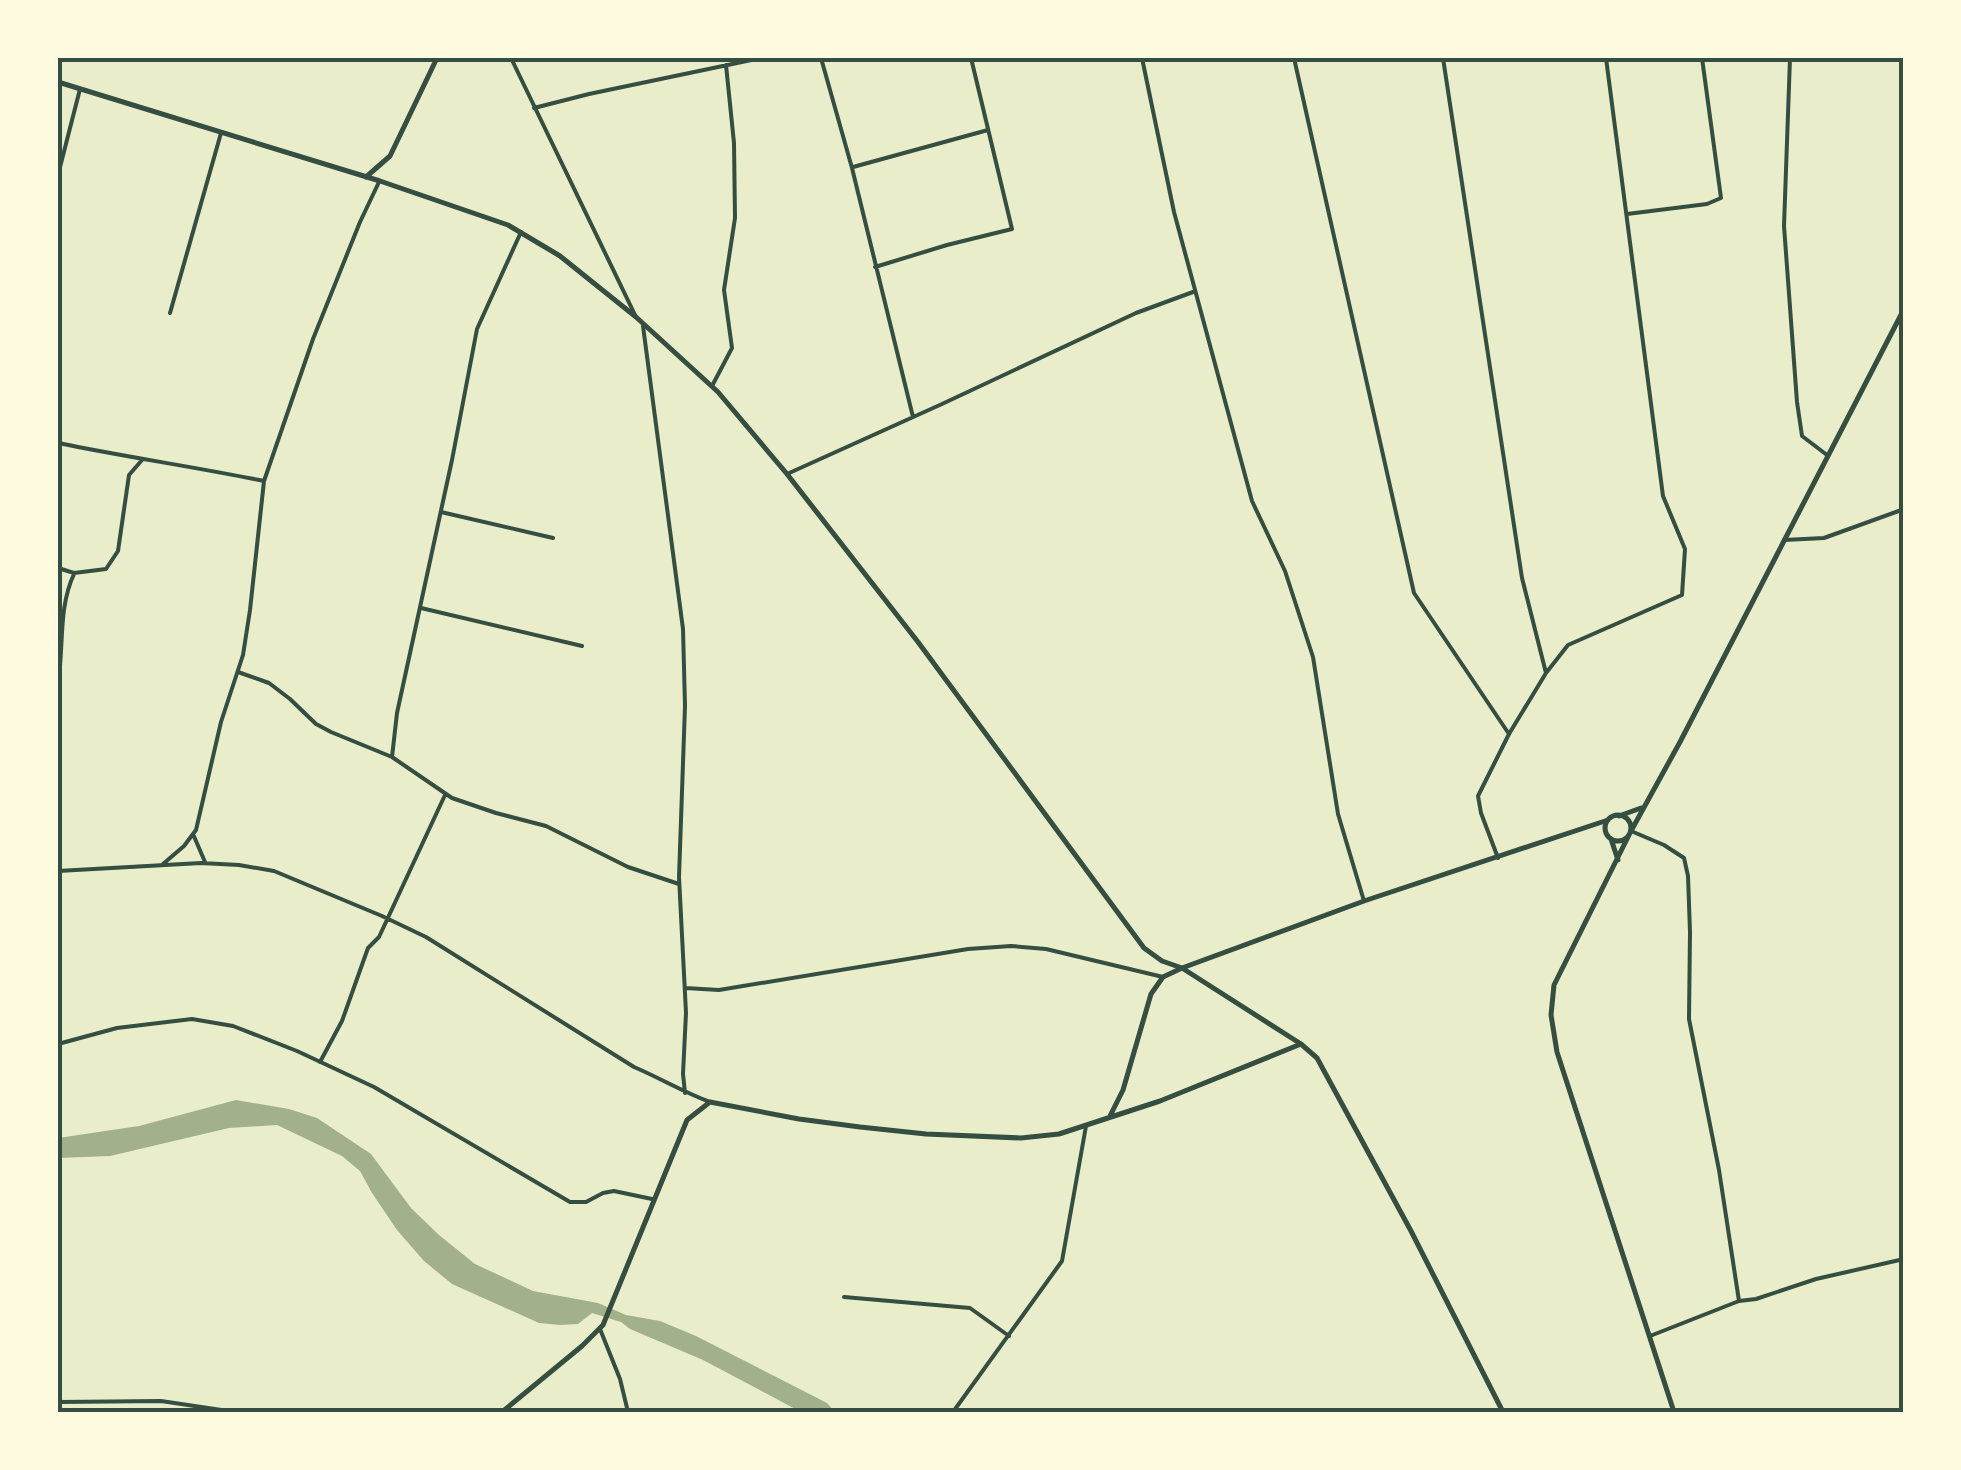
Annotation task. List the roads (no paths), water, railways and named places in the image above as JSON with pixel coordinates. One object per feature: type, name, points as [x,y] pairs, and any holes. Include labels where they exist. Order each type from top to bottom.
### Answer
[{"type":"main road","points":[[366,177],[390,156],[437,58]]},
{"type":"main road","points":[[58,82],[380,181],[521,232],[560,256],[639,319],[712,386],[787,474],[918,642],[1136,939],[1162,961],[1182,968],[1318,1058],[1503,1412]]},
{"type":"main road","points":[[1674,1412],[1557,1052],[1551,1015],[1554,985],[1904,309]]},
{"type":"main road","points":[[1108,1119],[1124,1090],[1145,1008],[1163,977],[1364,901],[1644,807]]},
{"type":"main road","points":[[1587,828],[1622,841],[1629,834],[1629,822],[1620,816]]},
{"type":"main road","points":[[1608,820],[1606,826],[1618,860]]},
{"type":"main road","points":[[502,1412],[602,1327],[686,1120],[710,1102],[799,1119],[926,1134],[1021,1138],[1058,1134],[1160,1102],[1302,1044]]},
{"type":"street","points":[[512,58],[639,319],[683,628],[685,706],[679,884],[686,1092]]},
{"type":"street","points":[[534,108],[760,58]]},
{"type":"street","points":[[820,58],[852,168],[913,417]]},
{"type":"street","points":[[874,267],[1012,229],[970,58]]},
{"type":"street","points":[[1142,58],[1174,212],[1252,501],[1285,572],[1313,657],[1338,814],[1364,901]]},
{"type":"street","points":[[1294,58],[1414,593],[1509,734]]},
{"type":"street","points":[[1443,58],[1522,578],[1546,673]]},
{"type":"street","points":[[1498,858],[1478,796],[1546,673],[1568,645],[1682,595],[1685,549],[1664,496],[1606,58]]},
{"type":"street","points":[[1627,214],[1706,204],[1721,198],[1702,58]]},
{"type":"street","points":[[1790,58],[1784,226],[1797,402],[1802,436],[1827,455]]},
{"type":"street","points":[[712,386],[732,348],[724,290],[735,218],[734,143],[726,65]]},
{"type":"street","points":[[58,175],[80,89]]},
{"type":"street","points":[[852,168],[988,130]]},
{"type":"street","points":[[170,312],[222,133]]},
{"type":"street","points":[[163,864],[196,830],[220,722],[238,672],[250,610],[264,481],[313,340],[380,181]]},
{"type":"street","points":[[392,757],[397,713],[476,329],[521,232]]},
{"type":"street","points":[[787,474],[1136,313],[1195,292]]},
{"type":"street","points":[[58,443],[264,481]]},
{"type":"street","points":[[58,568],[74,573],[106,569],[118,551],[129,474],[142,460]]},
{"type":"street","points":[[1784,540],[1824,538],[1904,509]]},
{"type":"street","points":[[440,512],[553,538]]},
{"type":"street","points":[[58,683],[64,610],[74,573]]},
{"type":"street","points":[[419,608],[582,646]]},
{"type":"street","points":[[238,672],[269,684],[290,698],[316,724],[392,757],[446,794],[496,814],[546,826],[628,867],[679,884]]},
{"type":"street","points":[[320,1062],[342,1021],[368,948],[380,937],[446,794]]},
{"type":"street","points":[[192,834],[206,863]]},
{"type":"street","points":[[1629,834],[1655,840],[1684,858],[1690,932],[1688,1019],[1719,1170],[1739,1302]]},
{"type":"street","points":[[58,871],[206,863],[274,871],[426,937],[634,1067],[710,1102]]},
{"type":"street","points":[[685,988],[719,990],[968,949],[1011,946],[1046,949],[1163,977]]},
{"type":"street","points":[[58,1044],[117,1028],[192,1019],[233,1026],[374,1087],[570,1202],[586,1202],[614,1192],[652,1199]]},
{"type":"street","points":[[953,1412],[1062,1260],[1086,1126]]},
{"type":"street","points":[[1650,1336],[1816,1278],[1904,1259]]},
{"type":"street","points":[[844,1297],[970,1308],[1009,1336]]},
{"type":"street","points":[[602,1327],[628,1412]]},
{"type":"street","points":[[58,1402],[160,1401],[235,1412]]}]
